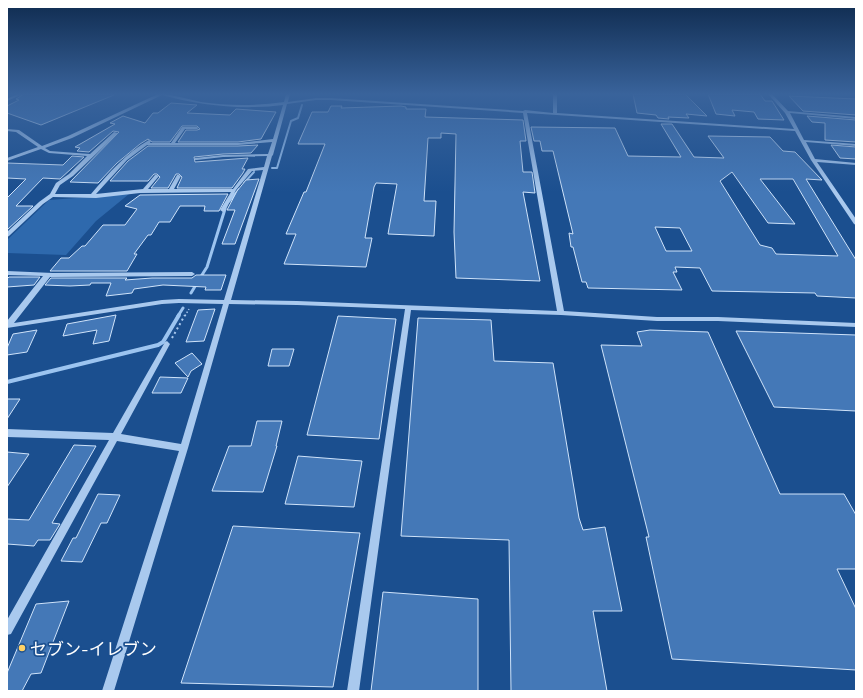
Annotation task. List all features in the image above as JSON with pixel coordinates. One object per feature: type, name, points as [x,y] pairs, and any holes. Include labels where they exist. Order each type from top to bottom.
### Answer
[{"type":"street","points":[[7,160],[44,148],[91,127]]},
{"type":"street","points":[[108,691],[184,448],[279,127]]},
{"type":"street","points":[[527,127],[561,313]]},
{"type":"street","points":[[747,127],[796,130]]},
{"type":"street","points":[[794,127],[804,141],[813,160],[856,223]]},
{"type":"street","points":[[172,144],[184,128],[197,128]]},
{"type":"street","points":[[7,130],[17,131],[49,152],[91,155]]},
{"type":"street","points":[[7,235],[41,203],[52,195],[58,184],[71,175],[116,133]]},
{"type":"street","points":[[92,196],[117,167],[133,152],[147,144],[152,139]]},
{"type":"street","points":[[147,144],[238,144],[275,140]]},
{"type":"street","points":[[804,141],[856,146]]},
{"type":"street","points":[[197,159],[223,156],[270,155]]},
{"type":"street","points":[[813,160],[856,164]]},
{"type":"street","points":[[223,210],[234,190],[250,170],[266,168]]},
{"type":"street","points":[[144,191],[157,176]]},
{"type":"street","points":[[170,191],[179,176]]},
{"type":"street","points":[[52,195],[92,196],[144,191],[234,190]]},
{"type":"street","points":[[7,273],[48,275],[125,272],[192,274]]},
{"type":"street","points":[[7,326],[48,275]]},
{"type":"street","points":[[7,326],[162,302],[194,301],[296,303],[561,313],[657,319],[718,319],[856,325]]},
{"type":"street","points":[[353,691],[408,308]]},
{"type":"street","points":[[7,630],[114,437],[168,344]]},
{"type":"street","points":[[7,433],[114,437],[184,448]]},
{"type":"path","points":[[168,344],[194,301]]},
{"type":"shaded area","points":[[129,194],[96,221],[66,255],[7,253],[7,240],[49,200]]},
{"type":"building","points":[[111,127],[182,127],[170,142],[152,142],[148,139],[140,144],[117,163],[98,183],[70,182],[119,132],[113,131],[89,152],[77,151],[80,148],[75,147]]},
{"type":"building","points":[[198,127],[268,127],[261,139],[238,142],[178,142],[186,130],[200,129]]},
{"type":"building","points":[[306,127],[524,127],[526,141],[520,141],[523,172],[532,172],[535,193],[523,192],[540,281],[456,278],[454,232],[456,134],[441,133],[441,138],[428,138],[424,201],[436,201],[434,236],[388,234],[397,184],[376,183],[365,238],[372,238],[366,267],[284,264],[296,234],[286,234],[304,192],[306,192],[325,144],[298,144]]},
{"type":"building","points":[[531,127],[615,128],[628,156],[681,157],[663,127],[674,127],[694,157],[724,158],[708,136],[770,137],[783,151],[795,152],[822,180],[806,179],[856,260],[856,298],[817,296],[815,293],[712,291],[700,268],[675,267],[677,272],[673,272],[682,290],[588,288],[586,282],[582,282],[573,247],[571,247],[569,233],[573,234],[553,151],[542,151],[540,141],[534,141]],"holes":[[[732,172],[768,223],[795,224],[760,179],[793,179],[838,256],[776,254],[772,248],[760,245],[720,181]],[[655,227],[680,228],[692,251],[666,251]]]},
{"type":"building","points":[[825,127],[856,127],[856,142],[825,140]]},
{"type":"building","points":[[258,145],[251,153],[194,157],[195,162],[248,158],[242,169],[245,169],[243,173],[232,188],[177,188],[182,177],[179,174],[176,174],[168,188],[151,188],[160,177],[157,174],[154,174],[148,181],[110,181],[128,161],[148,146]]},
{"type":"building","points":[[831,145],[856,147],[856,159],[840,158]]},
{"type":"building","points":[[72,156],[84,157],[60,179],[43,178],[16,206],[33,206],[7,230],[7,198],[26,179],[7,178],[7,163],[63,165]]},
{"type":"building","points":[[259,179],[235,244],[222,244],[235,210],[227,210],[237,191],[246,180]]},
{"type":"building","points":[[228,194],[219,211],[204,211],[205,206],[180,206],[170,222],[159,222],[151,235],[148,235],[134,254],[137,254],[127,271],[50,271],[61,258],[69,258],[82,246],[85,246],[103,225],[125,225],[137,209],[125,206],[140,195]]},
{"type":"building","points":[[196,275],[226,275],[221,290],[205,290],[206,287],[163,285],[134,289],[132,293],[106,296],[111,283],[91,283],[90,285],[70,286],[45,285],[51,278],[127,278],[125,280],[192,278]]},
{"type":"building","points":[[9,277],[40,277],[34,285],[7,287],[7,279]]},
{"type":"building","points":[[215,309],[204,341],[186,342],[198,310]]},
{"type":"building","points":[[116,315],[109,341],[93,344],[97,330],[63,336],[67,324]]},
{"type":"building","points":[[338,316],[396,319],[379,439],[307,435]]},
{"type":"building","points":[[418,318],[491,320],[494,361],[553,363],[579,518],[583,530],[605,527],[622,611],[593,611],[607,691],[511,691],[509,540],[401,536]]},
{"type":"building","points":[[37,330],[27,352],[7,355],[7,348],[13,334]]},
{"type":"building","points":[[650,330],[708,332],[780,494],[844,494],[856,515],[856,569],[837,569],[856,609],[856,670],[672,659],[646,537],[649,537],[601,345],[642,346],[637,332]]},
{"type":"building","points":[[736,331],[856,335],[856,411],[774,407]]},
{"type":"building","points":[[272,349],[294,349],[289,366],[268,366]]},
{"type":"building","points":[[192,353],[202,364],[191,371],[188,377],[175,363]]},
{"type":"building","points":[[160,377],[188,378],[181,393],[152,393]]},
{"type":"building","points":[[7,399],[20,399],[7,419]]},
{"type":"building","points":[[257,421],[282,421],[277,446],[263,492],[212,491],[229,446],[251,446]]},
{"type":"building","points":[[74,445],[96,446],[52,523],[60,524],[50,540],[38,540],[34,546],[7,544],[7,519],[29,520]]},
{"type":"building","points":[[7,452],[29,454],[7,487]]},
{"type":"building","points":[[298,456],[362,461],[354,507],[285,504]]},
{"type":"building","points":[[98,494],[120,495],[107,523],[101,523],[82,562],[61,561],[73,538],[76,538]]},
{"type":"building","points":[[233,526],[360,533],[333,687],[181,683]]},
{"type":"building","points":[[383,592],[478,599],[478,691],[371,691]]},
{"type":"building","points":[[69,601],[41,673],[31,674],[22,691],[7,691],[7,673],[36,604]]},
{"type":"waterway","points":[[272,168],[277,168],[289,127]]},
{"type":"waterway","points":[[244,183],[254,172]]},
{"type":"waterway","points":[[229,201],[239,190]]},
{"type":"waterway","points":[[200,278],[207,267],[225,209]]},
{"type":"waterway","points":[[191,293],[197,283]]},
{"type":"waterway","points":[[178,316],[183,308]]},
{"type":"waterway","points":[[7,382],[158,345],[163,342],[179,315]]},
{"type":"place","name":"セブン-イレブン","points":[[22,648]]}]
